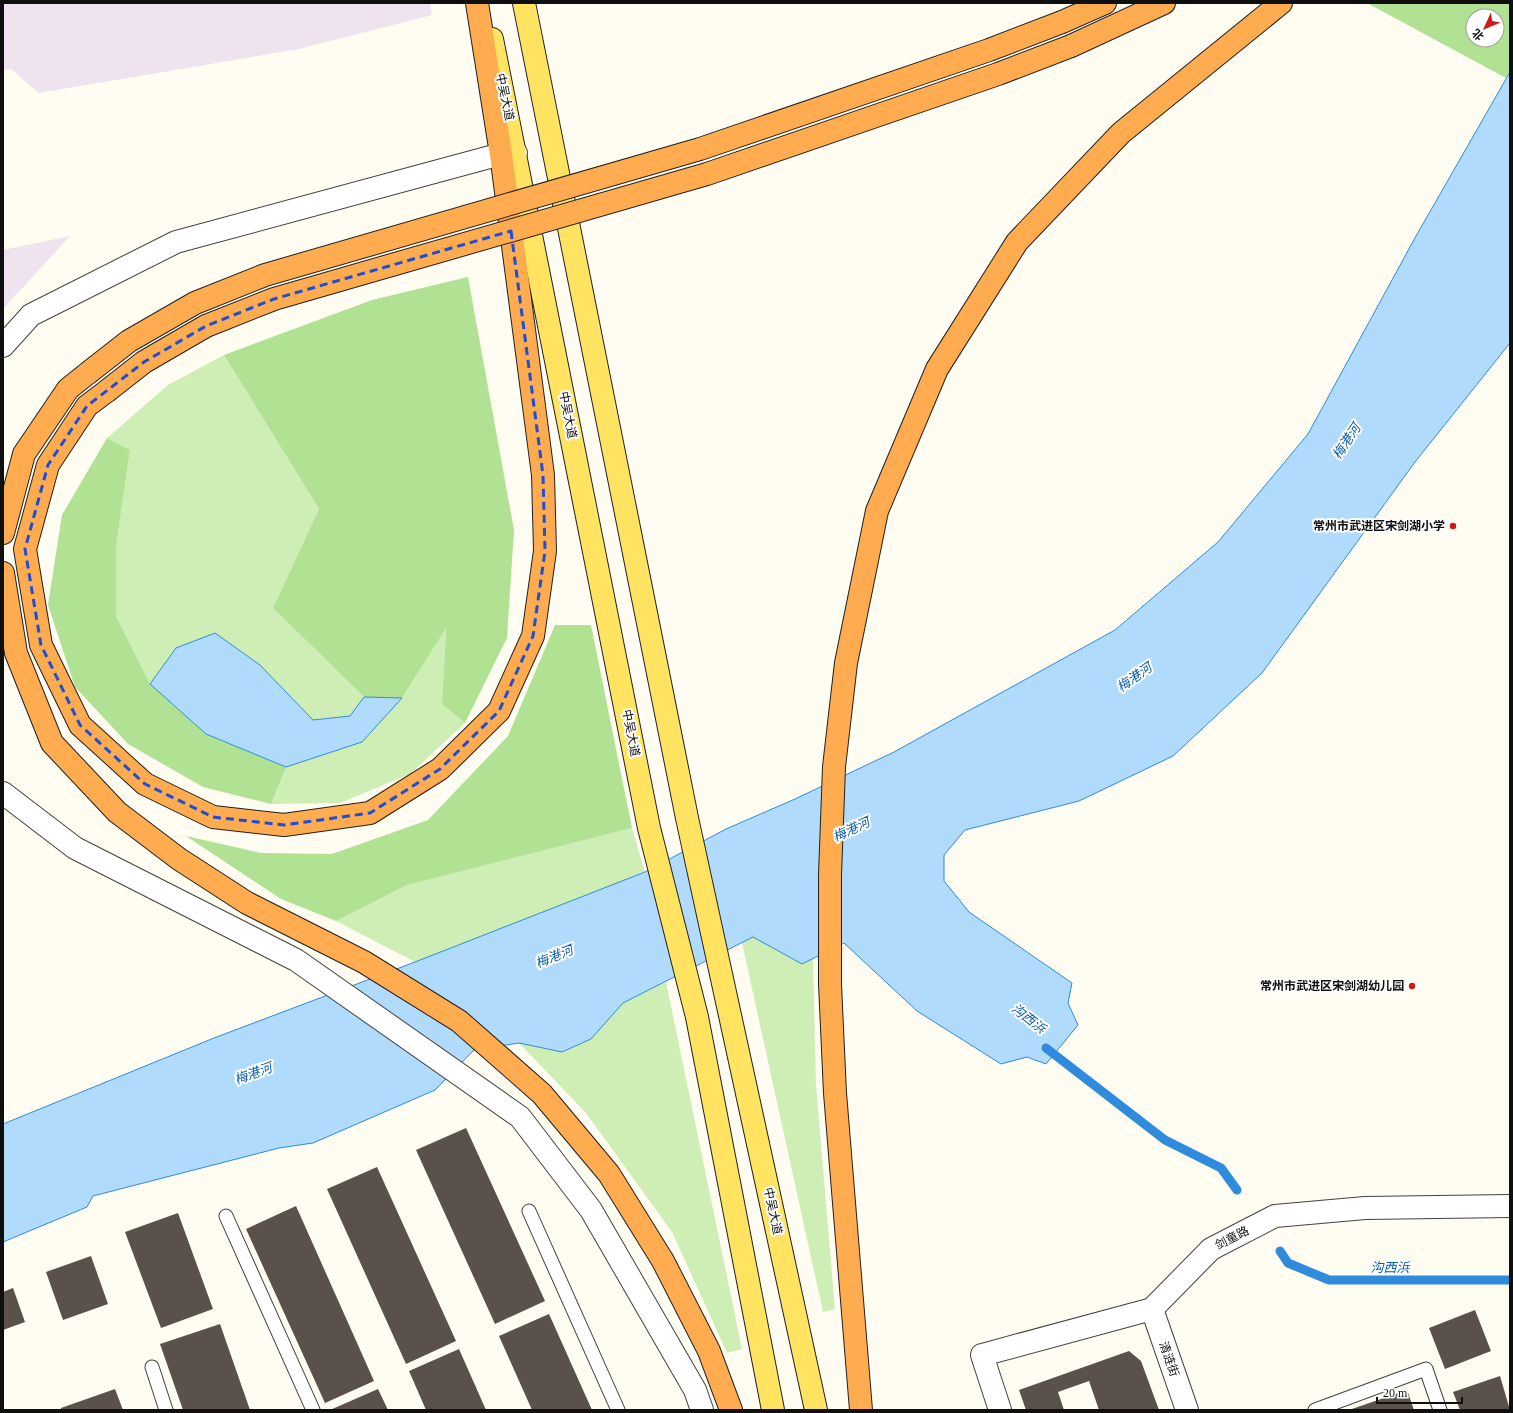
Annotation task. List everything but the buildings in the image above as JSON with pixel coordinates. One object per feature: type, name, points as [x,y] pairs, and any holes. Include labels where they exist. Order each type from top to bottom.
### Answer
[{"type":"highway","points":[[477,3],[509,154],[543,474],[545,551],[533,636],[499,710],[440,769],[370,813],[284,826],[213,817],[145,784],[80,725],[41,645],[25,549],[48,465],[87,406],[144,362],[206,326],[274,299],[707,174],[998,74],[1072,46],[1164,3]]},
{"type":"highway","points":[[3,533],[24,454],[68,389],[129,341],[195,304],[264,275],[700,150],[989,50],[1062,22],[1105,3]]},
{"type":"highway","points":[[861,1410],[835,1093],[830,984],[830,875],[834,767],[846,663],[877,511],[937,369],[1017,242],[1121,133],[1282,3]]},
{"type":"highway","points":[[3,573],[16,653],[52,743],[117,812],[179,860],[247,903],[364,962],[459,1021],[542,1094],[609,1174],[663,1261],[709,1351],[731,1410]]},
{"type":"main road","name":"中吴大道","points":[[484,3],[509,154],[649,828],[697,1018],[773,1410]]},
{"type":"main road","name":"中吴大道","points":[[524,3],[687,818],[816,1410]]},
{"type":"street","points":[[3,346],[31,315],[176,242],[509,154]]},
{"type":"street","points":[[3,792],[75,848],[296,960],[520,1117],[591,1210],[696,1390],[702,1410]]},
{"type":"street","name":"剑童路","points":[[1152,1309],[1211,1249],[1275,1216],[1365,1208],[1510,1206]]},
{"type":"street","points":[[1000,1410],[982,1355],[1152,1309]]},
{"type":"street","name":"清涟街","points":[[1152,1309],[1187,1410]]},
{"type":"lane","points":[[530,1211],[618,1410]]},
{"type":"lane","points":[[226,1216],[313,1410]]},
{"type":"lane","points":[[152,1367],[166,1410]]},
{"type":"lane","points":[[1315,1410],[1332,1407],[1426,1368],[1440,1410]]},
{"type":"highlighted area","points":[[511,231],[543,475],[545,551],[533,636],[499,711],[440,769],[370,813],[284,825],[213,817],[145,784],[80,725],[41,645],[25,549],[48,465],[87,406],[144,362],[206,326],[274,299]]},
{"type":"shaded area","points":[[3,3],[430,3],[432,15],[299,49],[39,93],[11,69],[3,70]]},
{"type":"shaded area","points":[[70,236],[3,309],[3,250]]},
{"type":"green space","points":[[1367,3],[1510,3],[1510,72],[1506,78]]},
{"type":"green space","points":[[468,277],[514,530],[507,638],[465,723],[442,704],[446,628],[402,698],[364,697],[273,608],[319,509],[224,355],[372,300]]},
{"type":"green space","points":[[224,355],[319,509],[273,608],[364,697],[350,716],[313,720],[260,665],[176,648],[150,684],[116,616],[116,547],[130,450],[107,438],[168,385]]},
{"type":"green space","points":[[107,438],[130,450],[116,547],[116,616],[150,684],[206,734],[286,767],[271,804],[203,787],[128,744],[75,687],[48,605],[62,515]]},
{"type":"green space","points":[[555,625],[591,625],[632,828],[407,885],[336,921],[281,899],[186,836],[261,853],[332,854],[428,820],[508,736]]},
{"type":"green space","points":[[446,627],[442,704],[465,723],[410,774],[340,803],[271,804],[286,767],[362,742],[402,698]]},
{"type":"green space","points":[[632,828],[645,872],[415,962],[336,921],[407,885]]},
{"type":"green space","points":[[753,937],[802,964],[813,958],[816,1085],[835,1309],[823,1312],[742,943]]},
{"type":"green space","points":[[666,982],[742,1349],[727,1353],[672,1232],[586,1113],[519,1043],[562,1052],[591,1039],[623,1003]]},
{"type":"water","name":"梅港河","points":[[1510,72],[1510,343],[1415,462],[1262,673],[1173,756],[1079,801],[965,830],[944,855],[944,881],[969,912],[1072,983],[1068,1003],[1078,1025],[1046,1064],[1027,1057],[1001,1064],[917,1011],[844,943],[802,964],[753,937],[623,1003],[591,1039],[562,1052],[519,1043],[474,1050],[435,1090],[313,1143],[279,1148],[93,1196],[87,1207],[3,1242],[3,1124],[214,1038],[415,962],[645,872],[726,829],[795,799],[894,752],[1115,630],[1218,542],[1308,434],[1416,236]]},
{"type":"water","points":[[215,633],[260,665],[313,720],[350,716],[364,697],[402,698],[362,742],[286,767],[206,734],[150,684],[176,648]]},
{"type":"waterway","name":"沟西浜","points":[[1046,1048],[1165,1140],[1221,1168],[1237,1190]]},
{"type":"waterway","name":"沟西浜","points":[[1280,1251],[1288,1263],[1329,1280],[1510,1280]]},
{"type":"place","name":"常州市武进区宋剑湖小学","points":[[1453,526]]},
{"type":"place","name":"常州市武进区宋剑湖幼儿园","points":[[1412,986]]}]
